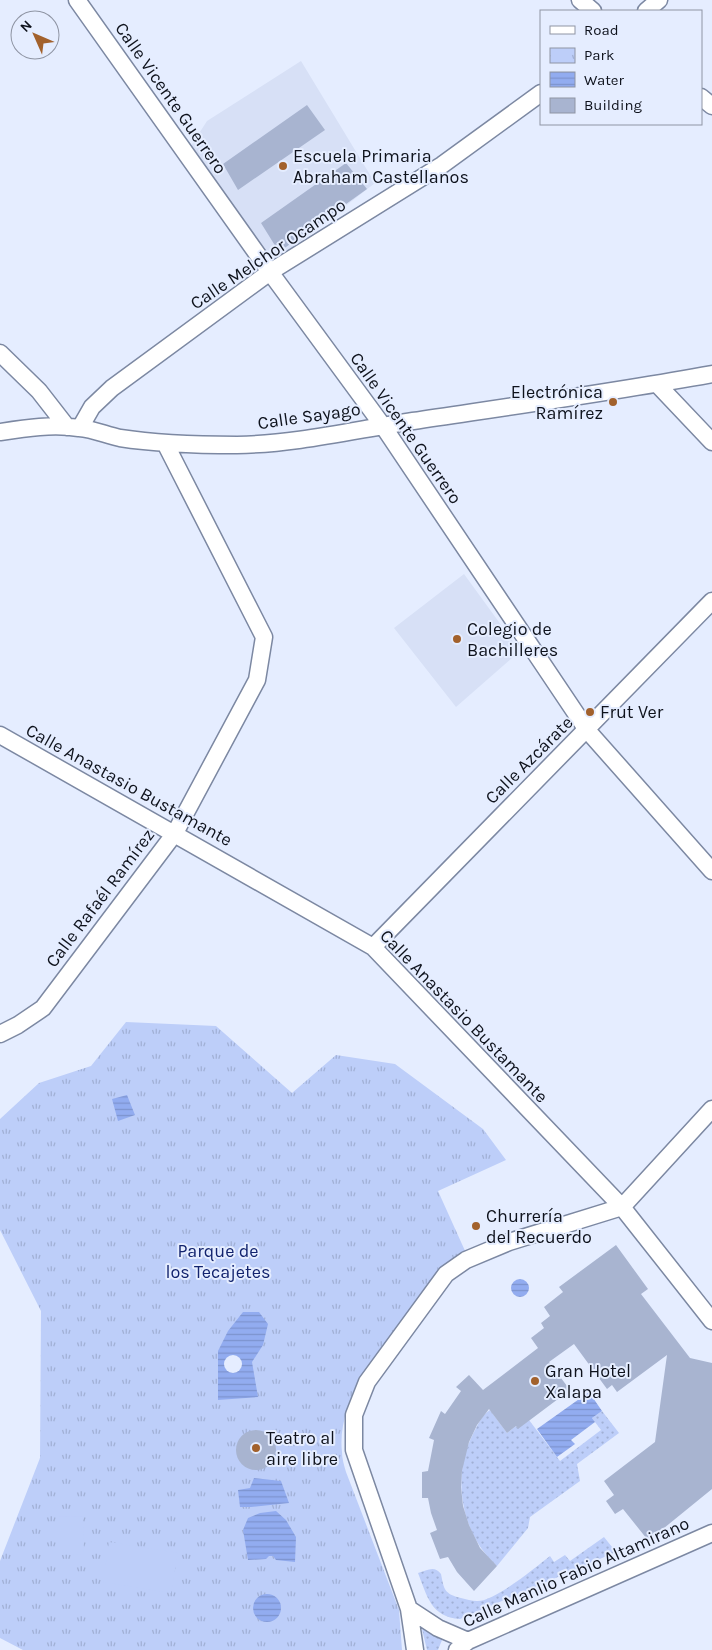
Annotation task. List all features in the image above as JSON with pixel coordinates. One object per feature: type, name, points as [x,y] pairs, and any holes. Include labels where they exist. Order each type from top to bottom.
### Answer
[{"type":"street","name":"Calle Vicente Guerrero","points":[[77,0],[270,272],[383,426],[587,730],[712,871]]},
{"type":"street","points":[[580,0],[593,10]]},
{"type":"street","points":[[647,10],[659,0]]},
{"type":"street","name":"Calle Melchor Ocampo","points":[[73,427],[112,388],[270,272],[442,165],[540,94]]},
{"type":"street","points":[[702,98],[712,106]]},
{"type":"street","points":[[0,353],[73,427]]},
{"type":"street","name":"Calle Sayago","points":[[0,432],[31,427],[73,427],[119,438],[165,443],[238,445],[308,439],[712,374]]},
{"type":"street","points":[[657,384],[712,442]]},
{"type":"street","name":"Calle Rafaél Ramírez","points":[[0,1034],[18,1025],[43,1008],[175,833],[258,680],[264,636],[165,443]]},
{"type":"street","name":"Calle Azcárate","points":[[373,947],[712,601]]},
{"type":"street","name":"Calle Anastasio Bustamante","points":[[0,735],[373,947],[622,1207],[712,1321]]},
{"type":"street","points":[[415,1650],[409,1609],[354,1450],[354,1415],[367,1382],[446,1274],[466,1260],[509,1242],[622,1207],[712,1109]]},
{"type":"street","name":"Calle Manlio Fabio Altamirano","points":[[462,1645],[712,1533]]},
{"type":"street","points":[[409,1609],[462,1645]]},
{"type":"shaded area","name":"Escuela Primaria Abraham Castellanos","points":[[301,61],[375,183],[271,264],[189,149],[207,121]]},
{"type":"shaded area","name":"Colegio de Bachilleres","points":[[464,574],[520,651],[456,707],[394,628]]},
{"type":"green space","name":"Parque de los Tecajetes","points":[[126,1022],[216,1026],[292,1093],[336,1055],[395,1064],[483,1129],[506,1160],[438,1191],[466,1253],[452,1259],[440,1269],[360,1377],[343,1423],[342,1457],[399,1610],[402,1650],[23,1650],[0,1638],[0,1561],[40,1458],[41,1311],[0,1230],[0,1119],[39,1083],[91,1066]]},
{"type":"green space","points":[[490,1410],[507,1433],[529,1420],[560,1461],[601,1430],[592,1418],[602,1411],[619,1433],[577,1464],[580,1481],[530,1517],[528,1528],[497,1566],[484,1553],[467,1520],[461,1485],[467,1449],[479,1423]]},
{"type":"green space","points":[[83,1516],[84,1554],[58,1555],[58,1517]]},
{"type":"green space","points":[[604,1537],[616,1552],[460,1619],[442,1614],[436,1610],[428,1597],[418,1573],[431,1569],[439,1571],[446,1590],[451,1595],[473,1601],[484,1600],[515,1583],[550,1556],[554,1562],[565,1555],[570,1561]]},
{"type":"green space","points":[[109,1542],[178,1553],[171,1593],[103,1582]]},
{"type":"green space","points":[[422,1629],[444,1635],[438,1650],[427,1650]]},
{"type":"water","points":[[127,1095],[135,1115],[118,1121],[112,1099]]},
{"type":"water","points":[[516,1279],[524,1279],[529,1284],[527,1295],[516,1297],[511,1292],[511,1284]]},
{"type":"water","points":[[243,1312],[259,1312],[268,1324],[263,1345],[252,1362],[258,1397],[218,1400],[218,1351],[228,1331]]},
{"type":"water","points":[[589,1392],[602,1411],[592,1418],[595,1422],[571,1440],[575,1444],[557,1457],[537,1429]]},
{"type":"water","points":[[254,1478],[281,1481],[289,1503],[240,1507],[238,1490],[250,1488]]},
{"type":"water","points":[[276,1511],[286,1520],[296,1537],[295,1562],[276,1560],[273,1556],[269,1556],[266,1559],[248,1560],[243,1530],[248,1518],[260,1513]]},
{"type":"water","points":[[267,1594],[277,1598],[281,1608],[277,1618],[267,1622],[257,1618],[253,1608],[257,1598]]},
{"type":"pier","points":[[229,1355],[237,1355],[242,1360],[240,1371],[229,1373],[224,1368],[224,1360]]},
{"type":"building","points":[[307,105],[325,130],[238,190],[223,164]]},
{"type":"building","points":[[346,163],[367,189],[279,252],[261,223]]},
{"type":"building","points":[[616,1245],[648,1289],[641,1294],[690,1358],[712,1363],[712,1489],[653,1537],[647,1539],[623,1509],[615,1514],[606,1501],[614,1495],[604,1481],[655,1442],[667,1355],[617,1392],[612,1385],[607,1389],[574,1344],[549,1362],[570,1390],[518,1429],[516,1426],[507,1433],[489,1409],[477,1425],[469,1442],[462,1471],[463,1506],[469,1525],[480,1548],[497,1566],[474,1591],[457,1572],[448,1557],[440,1559],[430,1533],[437,1530],[428,1498],[422,1498],[422,1472],[428,1471],[434,1440],[429,1438],[441,1411],[445,1414],[461,1391],[456,1387],[469,1375],[483,1390],[538,1348],[531,1338],[544,1328],[541,1323],[550,1316],[544,1307],[563,1292],[559,1287]]},
{"type":"building","name":"Teatro al aire libre","points":[[252,1430],[260,1430],[267,1433],[273,1439],[276,1450],[273,1461],[267,1467],[260,1470],[252,1470],[245,1467],[239,1461],[236,1454],[236,1446],[239,1439],[245,1433]]},
{"type":"place","name":"Escuela Primaria Abraham Castellanos","points":[[283,166]]},
{"type":"place","name":"Electrónica Ramírez","points":[[613,402]]},
{"type":"place","name":"Colegio de Bachilleres","points":[[457,639]]},
{"type":"place","name":"Frut Ver","points":[[590,712]]},
{"type":"place","name":"Churrería del Recuerdo","points":[[476,1226]]},
{"type":"place","name":"Gran Hotel Xalapa","points":[[535,1381]]},
{"type":"place","name":"Teatro al aire libre","points":[[256,1448]]}]
